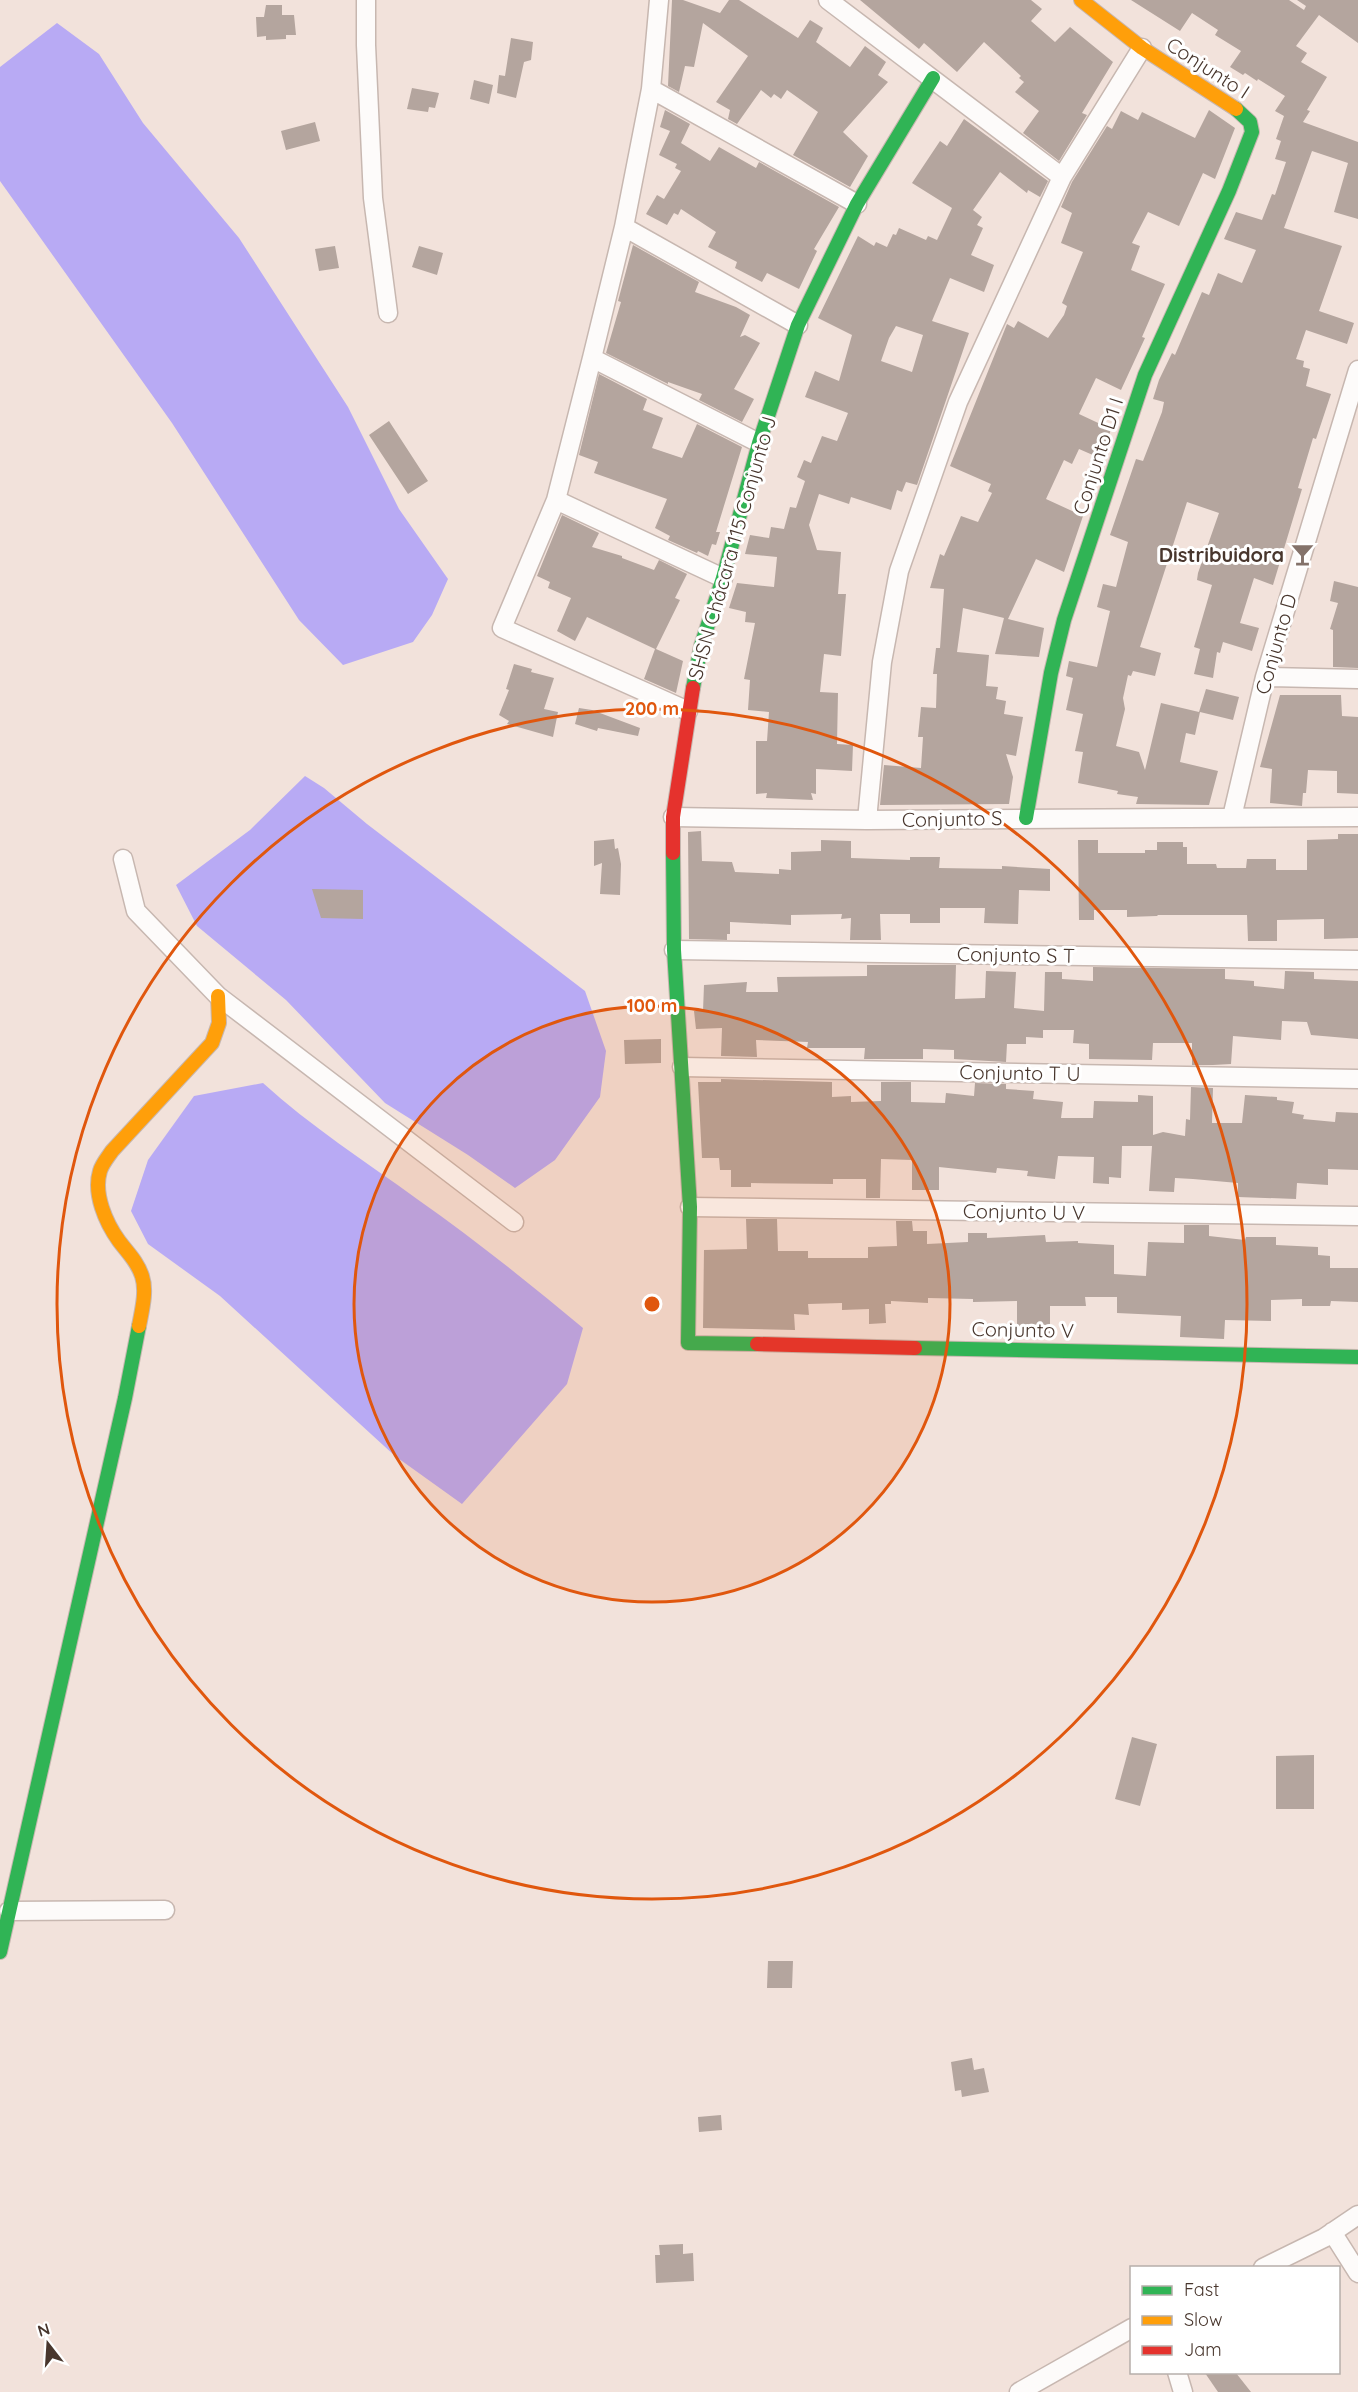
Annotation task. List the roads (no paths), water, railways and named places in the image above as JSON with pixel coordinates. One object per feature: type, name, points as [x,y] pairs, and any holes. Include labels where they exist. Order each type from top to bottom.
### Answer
[{"type":"street","points":[[366,0],[373,198],[388,313]]},
{"type":"street","points":[[659,0],[651,89],[624,226],[592,358],[556,500],[502,628],[688,711]]},
{"type":"street","points":[[828,0],[1062,177]]},
{"type":"street","name":"Conjunto I","points":[[1082,0],[1142,48],[1242,112],[1250,122]]},
{"type":"street","points":[[867,820],[882,662],[899,571],[958,402],[1062,177],[1142,48]]},
{"type":"street","name":"SHSN Chácara 115 Conjunto J","points":[[688,1343],[690,1208],[674,950],[673,817],[700,646],[723,578],[759,443],[798,325],[857,204],[933,78]]},
{"type":"street","points":[[651,89],[857,204]]},
{"type":"street","name":"Conjunto D1 I","points":[[1026,818],[1051,673],[1064,620],[1145,375],[1229,191],[1252,132],[1250,122]]},
{"type":"street","points":[[624,226],[798,325]]},
{"type":"street","points":[[592,358],[759,443]]},
{"type":"street","name":"Conjunto D","points":[[1232,817],[1265,677],[1358,370]]},
{"type":"street","points":[[556,500],[723,578]]},
{"type":"street","points":[[1265,677],[1358,680]]},
{"type":"street","name":"Conjunto S","points":[[673,817],[867,820],[1358,817]]},
{"type":"street","points":[[123,859],[136,911],[219,996],[514,1222]]},
{"type":"street","name":"Conjunto S T","points":[[674,950],[1358,960]]},
{"type":"street","points":[[0,1952],[125,1398],[144,1302],[143,1278],[134,1258],[119,1241],[106,1219],[99,1196],[100,1172],[112,1151],[135,1124],[212,1043],[219,1023],[219,996]]},
{"type":"street","name":"Conjunto T U","points":[[682,1067],[1358,1079]]},
{"type":"street","name":"Conjunto U V","points":[[690,1208],[1358,1216]]},
{"type":"street","name":"Conjunto V","points":[[688,1343],[1358,1356]]},
{"type":"street","points":[[9,1911],[165,1910]]},
{"type":"street","points":[[1267,2266],[1332,2232],[1358,2215]]},
{"type":"street","points":[[1332,2232],[1358,2273]]},
{"type":"street","points":[[1019,2392],[1045,2385],[1130,2329]]},
{"type":"street","points":[[1177,2374],[1183,2392]]},
{"type":"place","name":"Distribuidora","points":[[1302,555]]}]
